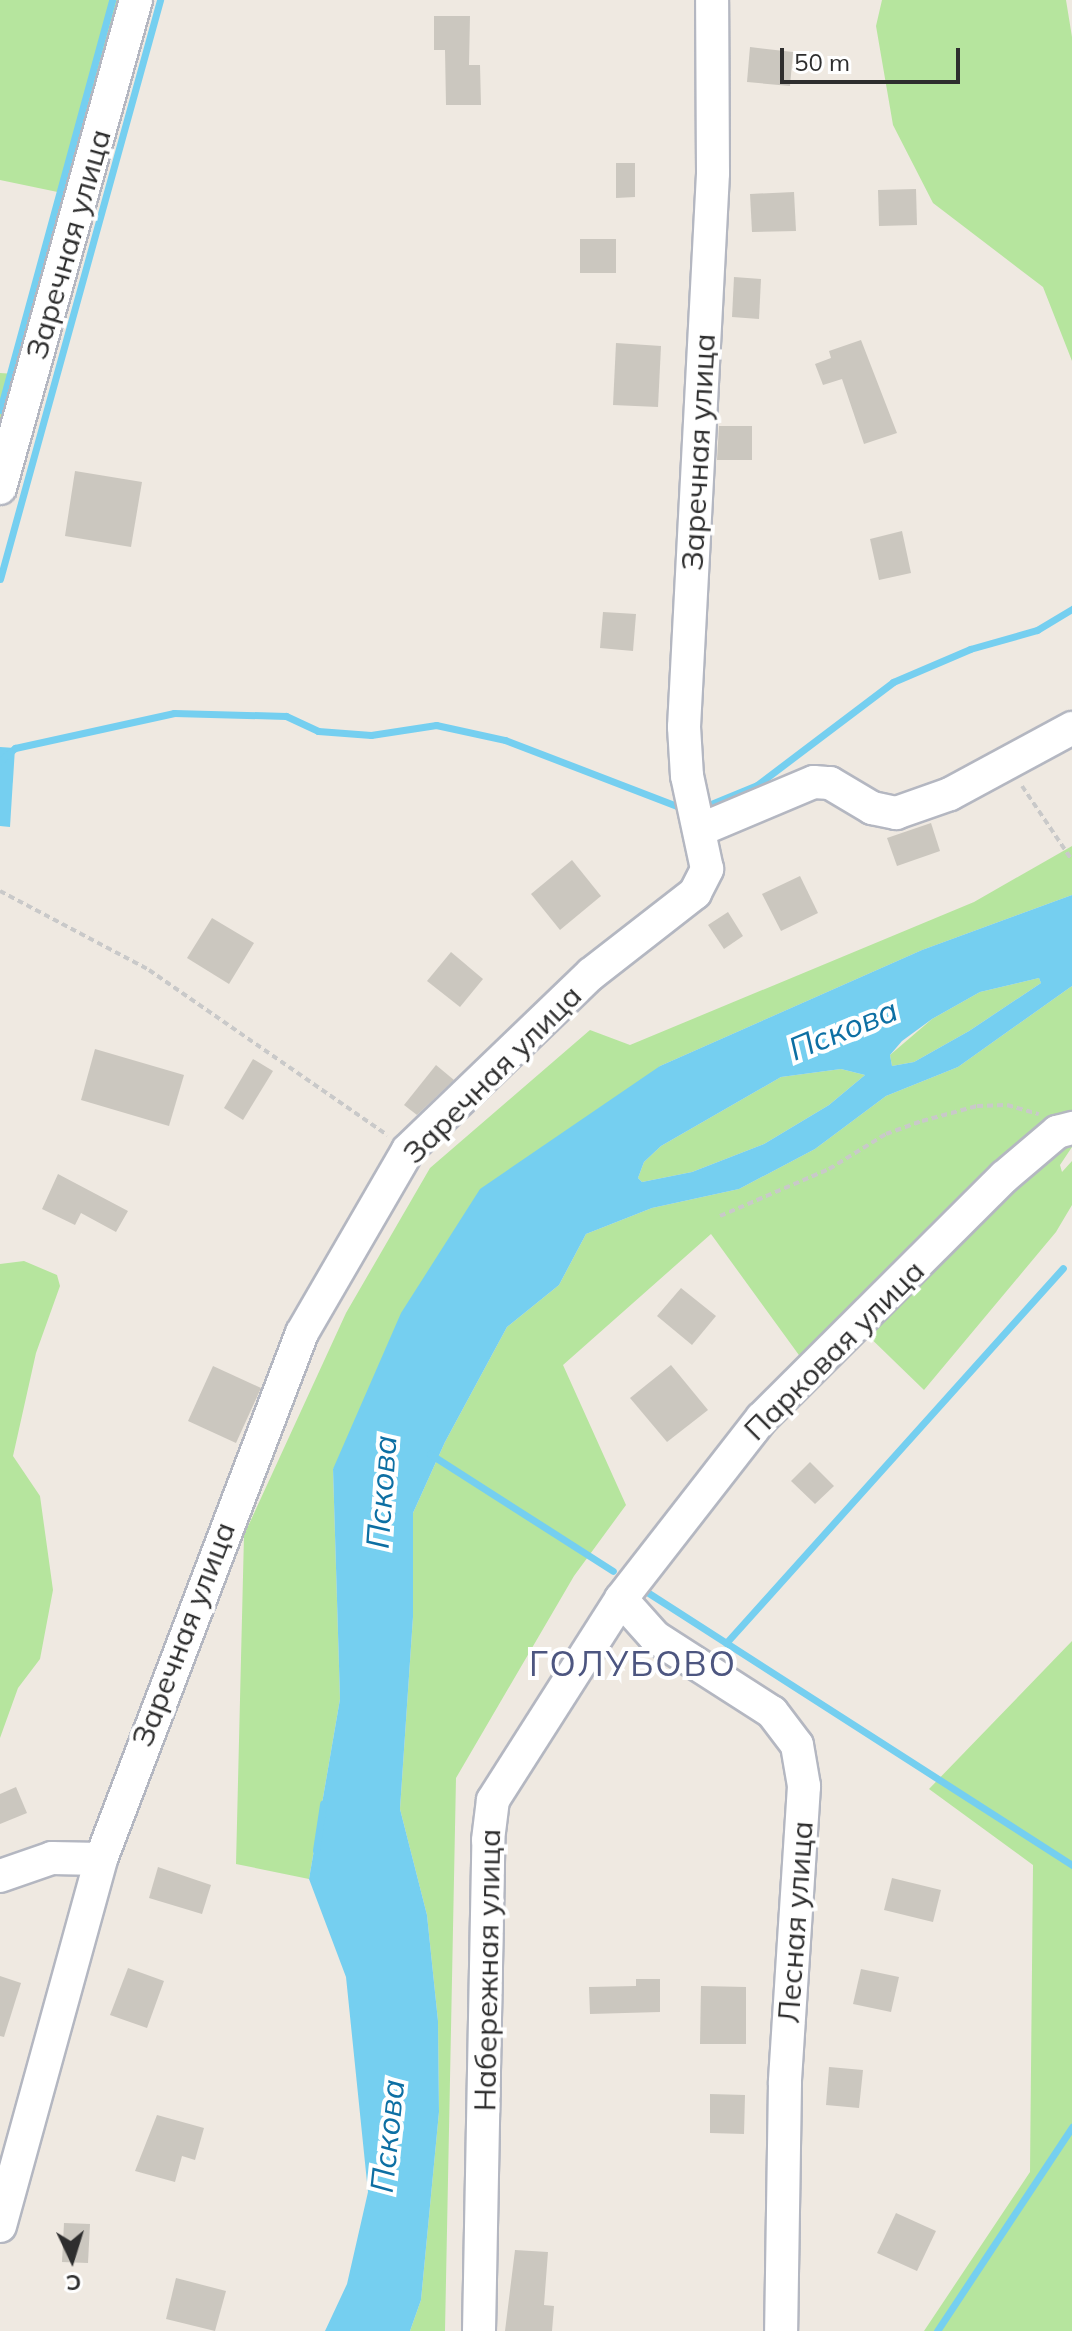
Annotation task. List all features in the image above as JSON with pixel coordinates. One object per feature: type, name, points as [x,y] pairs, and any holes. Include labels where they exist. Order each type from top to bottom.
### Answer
[{"type":"street","name":"Заречная улица","points":[[0,488],[136,0]]},
{"type":"street","name":"Заречная улица","points":[[0,2226],[101,1859],[302,1333],[408,1150],[591,974],[695,893],[707,869],[702,829],[687,776],[684,727],[713,173],[712,0]]},
{"type":"street","points":[[702,829],[814,782],[830,783],[872,808],[896,813],[1007,766],[1072,728]]},
{"type":"street","name":"Парковая улица","points":[[621,1599],[762,1418],[1004,1177],[1057,1132],[1058,1122]]},
{"type":"street","name":"Набережная улица","points":[[479,2331],[489,1818],[512,1766],[621,1599]]},
{"type":"street","name":"Лесная улица","points":[[621,1599],[655,1637],[772,1712],[797,1745],[804,1786],[785,2083],[781,2331]]},
{"type":"street","points":[[0,1876],[52,1858],[101,1859]]},
{"type":"path","points":[[1007,766],[1072,860]]},
{"type":"path","points":[[0,891],[149,970],[408,1150]]},
{"type":"path","points":[[720,1216],[829,1169],[886,1134],[922,1121],[977,1106],[1007,1105],[1058,1122]]},
{"type":"green space","points":[[0,0],[122,0],[72,195],[0,180]]},
{"type":"green space","points":[[882,0],[1066,0],[1072,37],[1072,361],[1043,287],[933,203],[893,125],[876,26]]},
{"type":"green space","points":[[0,373],[16,374],[0,428]]},
{"type":"green space","points":[[1072,846],[1072,895],[922,950],[660,1066],[333,1469],[340,1699],[309,1879],[236,1864],[244,1535],[346,1313],[430,1168],[590,1030],[630,1045],[974,902]]},
{"type":"green space","points":[[1039,978],[1041,983],[969,1031],[914,1062],[892,1066],[890,1055],[932,1019],[980,992]]},
{"type":"green space","points":[[1072,986],[1072,1147],[1060,1165],[1062,1172],[1072,1161],[1072,1205],[1056,1232],[924,1390],[858,1326],[812,1373],[711,1234],[563,1365],[626,1505],[574,1576],[456,1778],[445,2331],[410,2331],[421,2300],[439,2112],[438,2021],[427,1915],[400,1809],[413,1617],[413,1513],[445,1442],[507,1327],[559,1285],[586,1234],[652,1208],[739,1189],[815,1149],[886,1096],[958,1067]]},
{"type":"green space","points":[[841,1069],[865,1075],[829,1105],[764,1144],[692,1172],[642,1182],[638,1178],[644,1162],[661,1146],[781,1077]]},
{"type":"green space","points":[[24,1261],[57,1275],[60,1286],[36,1353],[13,1456],[40,1496],[53,1590],[40,1659],[18,1688],[0,1738],[0,1264]]},
{"type":"green space","points":[[1072,1641],[1072,2331],[924,2331],[1030,2172],[1033,1865],[929,1789]]},
{"type":"water","points":[[0,747],[15,748],[10,827],[0,826]]},
{"type":"water","name":"Пскова","points":[[1072,895],[1072,986],[958,1067],[886,1096],[815,1149],[739,1189],[652,1208],[586,1234],[559,1285],[507,1327],[445,1442],[413,1513],[413,1617],[400,1809],[427,1915],[438,2021],[439,2112],[421,2300],[410,2331],[325,2331],[347,2284],[368,2192],[346,1977],[309,1879],[340,1699],[333,1469],[401,1313],[480,1189],[660,1066],[922,950]],"holes":[[[1039,978],[1041,983],[969,1031],[914,1062],[892,1066],[890,1055],[902,1041],[932,1019],[980,992]],[[841,1069],[865,1075],[829,1105],[764,1144],[692,1172],[642,1182],[638,1178],[644,1162],[661,1146],[781,1077]]]},
{"type":"building","points":[[434,16],[470,16],[469,65],[480,65],[481,105],[446,105],[445,50],[434,50]]},
{"type":"building","points":[[750,47],[793,52],[790,86],[747,82]]},
{"type":"building","points":[[616,163],[635,163],[635,197],[616,198]]},
{"type":"building","points":[[916,189],[917,225],[879,226],[878,190]]},
{"type":"building","points":[[794,192],[796,231],[752,232],[750,194]]},
{"type":"building","points":[[580,239],[616,239],[616,273],[580,273]]},
{"type":"building","points":[[734,277],[761,279],[759,319],[732,317]]},
{"type":"building","points":[[861,340],[897,433],[864,444],[842,379],[823,385],[815,364],[831,358],[829,351]]},
{"type":"building","points":[[616,343],[661,346],[658,407],[613,405]]},
{"type":"building","points":[[719,426],[752,426],[752,460],[717,460]]},
{"type":"building","points":[[75,471],[142,482],[131,547],[65,536]]},
{"type":"building","points":[[902,531],[911,573],[879,580],[870,539]]},
{"type":"building","points":[[603,612],[636,614],[633,651],[600,648]]},
{"type":"building","points":[[931,823],[940,851],[897,866],[887,838]]},
{"type":"building","points":[[572,860],[601,896],[560,930],[531,894]]},
{"type":"building","points":[[800,876],[818,913],[781,931],[762,894]]},
{"type":"building","points":[[728,912],[743,936],[724,949],[708,925]]},
{"type":"building","points":[[212,918],[254,943],[229,984],[187,958]]},
{"type":"building","points":[[451,952],[483,979],[460,1007],[427,981]]},
{"type":"building","points":[[95,1049],[184,1075],[169,1126],[81,1100]]},
{"type":"building","points":[[253,1059],[273,1071],[243,1120],[224,1108]]},
{"type":"building","points":[[436,1065],[454,1080],[417,1115],[404,1105]]},
{"type":"building","points":[[58,1174],[128,1211],[116,1232],[81,1213],[75,1225],[42,1209]]},
{"type":"building","points":[[681,1288],[716,1316],[692,1345],[657,1316]]},
{"type":"building","points":[[671,1365],[708,1410],[667,1442],[630,1398]]},
{"type":"building","points":[[213,1366],[261,1388],[236,1443],[188,1421]]},
{"type":"building","points":[[810,1462],[834,1486],[815,1504],[791,1481]]},
{"type":"building","points":[[16,1787],[27,1813],[0,1824],[0,1794]]},
{"type":"building","points":[[158,1867],[211,1885],[202,1914],[149,1898]]},
{"type":"building","points":[[892,1878],[941,1890],[933,1922],[884,1910]]},
{"type":"building","points":[[128,1968],[164,1981],[147,2028],[110,2015]]},
{"type":"building","points":[[861,1969],[899,1977],[891,2012],[853,2004]]},
{"type":"building","points":[[0,1976],[21,1983],[4,2037],[0,2036]]},
{"type":"building","points":[[636,1979],[660,1979],[660,2012],[590,2014],[589,1987],[636,1986]]},
{"type":"building","points":[[701,1986],[746,1987],[746,2044],[700,2044]]},
{"type":"building","points":[[829,2067],[863,2070],[859,2108],[826,2105]]},
{"type":"building","points":[[710,2094],[745,2095],[744,2134],[710,2133]]},
{"type":"building","points":[[157,2115],[204,2128],[195,2160],[182,2156],[175,2182],[135,2171]]},
{"type":"building","points":[[896,2213],[936,2231],[917,2271],[877,2253]]},
{"type":"building","points":[[64,2223],[90,2224],[88,2263],[62,2262]]},
{"type":"building","points":[[515,2250],[548,2252],[544,2305],[554,2306],[552,2331],[505,2331]]},
{"type":"building","points":[[176,2278],[226,2291],[215,2331],[166,2319]]},
{"type":"waterway","points":[[0,410],[112,0]]},
{"type":"waterway","points":[[0,579],[160,0]]},
{"type":"waterway","points":[[711,804],[757,785],[893,682],[970,649],[1037,630],[1072,609]]},
{"type":"waterway","points":[[0,761],[15,748],[174,713],[286,716],[318,731],[371,735],[436,725],[505,740],[677,806]]},
{"type":"waterway","points":[[726,1643],[1063,1268]]},
{"type":"waterway","points":[[430,1454],[613,1571]]},
{"type":"waterway","points":[[647,1592],[1072,1865]]},
{"type":"waterway","points":[[316,1850],[323,1804]]},
{"type":"waterway","points":[[937,2331],[1072,2127]]},
{"type":"district","name":"ГОЛУБОВО","points":[[633,1664]]}]
